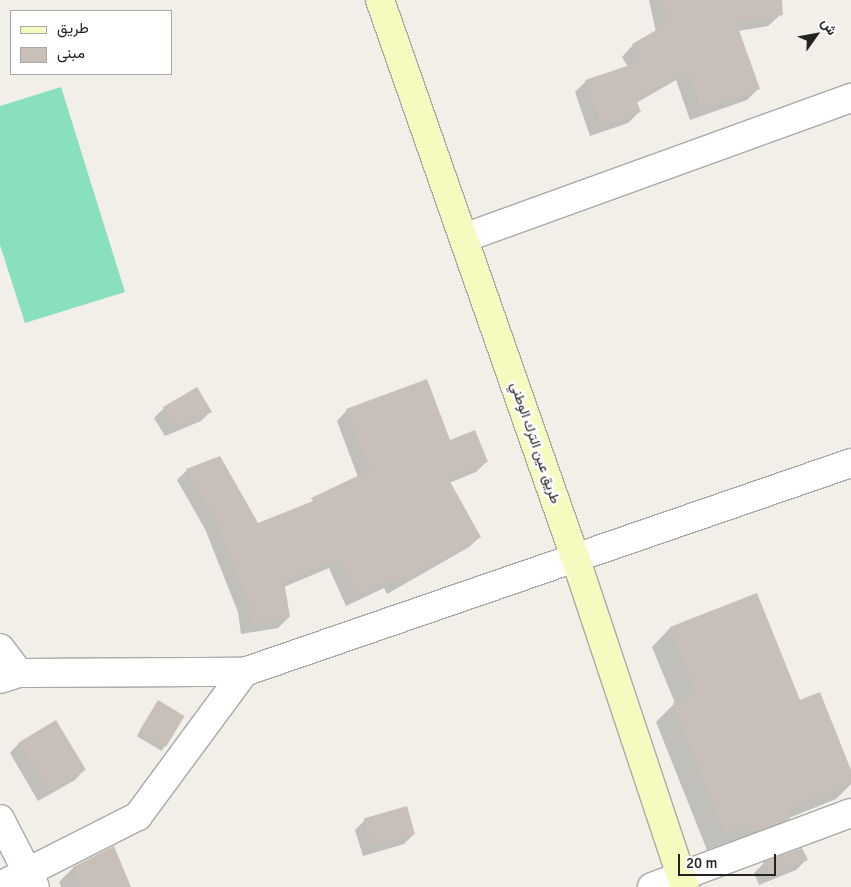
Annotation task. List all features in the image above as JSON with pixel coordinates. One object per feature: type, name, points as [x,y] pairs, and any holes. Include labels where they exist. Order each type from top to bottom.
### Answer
[{"type":"main road","name":"طريق عين الترك الوطني","points":[[380,0],[575,557],[683,881]]},
{"type":"street","points":[[464,238],[851,98]]},
{"type":"street","points":[[0,648],[10,676],[244,672],[851,463]]},
{"type":"street","points":[[0,886],[33,880],[138,816],[244,672]]},
{"type":"street","points":[[652,887],[683,881],[851,813]]},
{"type":"street","points":[[0,819],[33,880]]},
{"type":"green space","points":[[61,87],[125,292],[25,323],[0,245],[0,106]]},
{"type":"building","points":[[663,0],[782,0],[783,15],[736,22],[760,89],[702,109],[688,70],[636,99],[641,112],[602,126],[585,80],[642,61],[632,44],[667,24]]},
{"type":"building","points":[[427,379],[450,440],[475,430],[488,462],[448,478],[481,537],[398,584],[394,578],[357,596],[340,559],[284,581],[290,617],[252,624],[248,601],[215,518],[186,469],[220,456],[258,523],[313,501],[311,498],[370,470],[346,409]]},
{"type":"building","points":[[197,387],[212,412],[175,427],[163,407]]},
{"type":"building","points":[[757,593],[800,700],[820,692],[851,770],[851,783],[786,809],[790,819],[751,833],[748,824],[725,833],[673,703],[696,693],[670,627]]},
{"type":"building","points":[[158,700],[185,716],[166,747],[139,731]]},
{"type":"building","points":[[56,720],[86,770],[49,792],[19,742]]},
{"type":"building","points":[[407,806],[415,834],[372,846],[364,818]]},
{"type":"building","points":[[114,846],[131,887],[81,887],[73,867]]},
{"type":"building","points":[[802,848],[808,860],[769,876],[763,862]]}]
